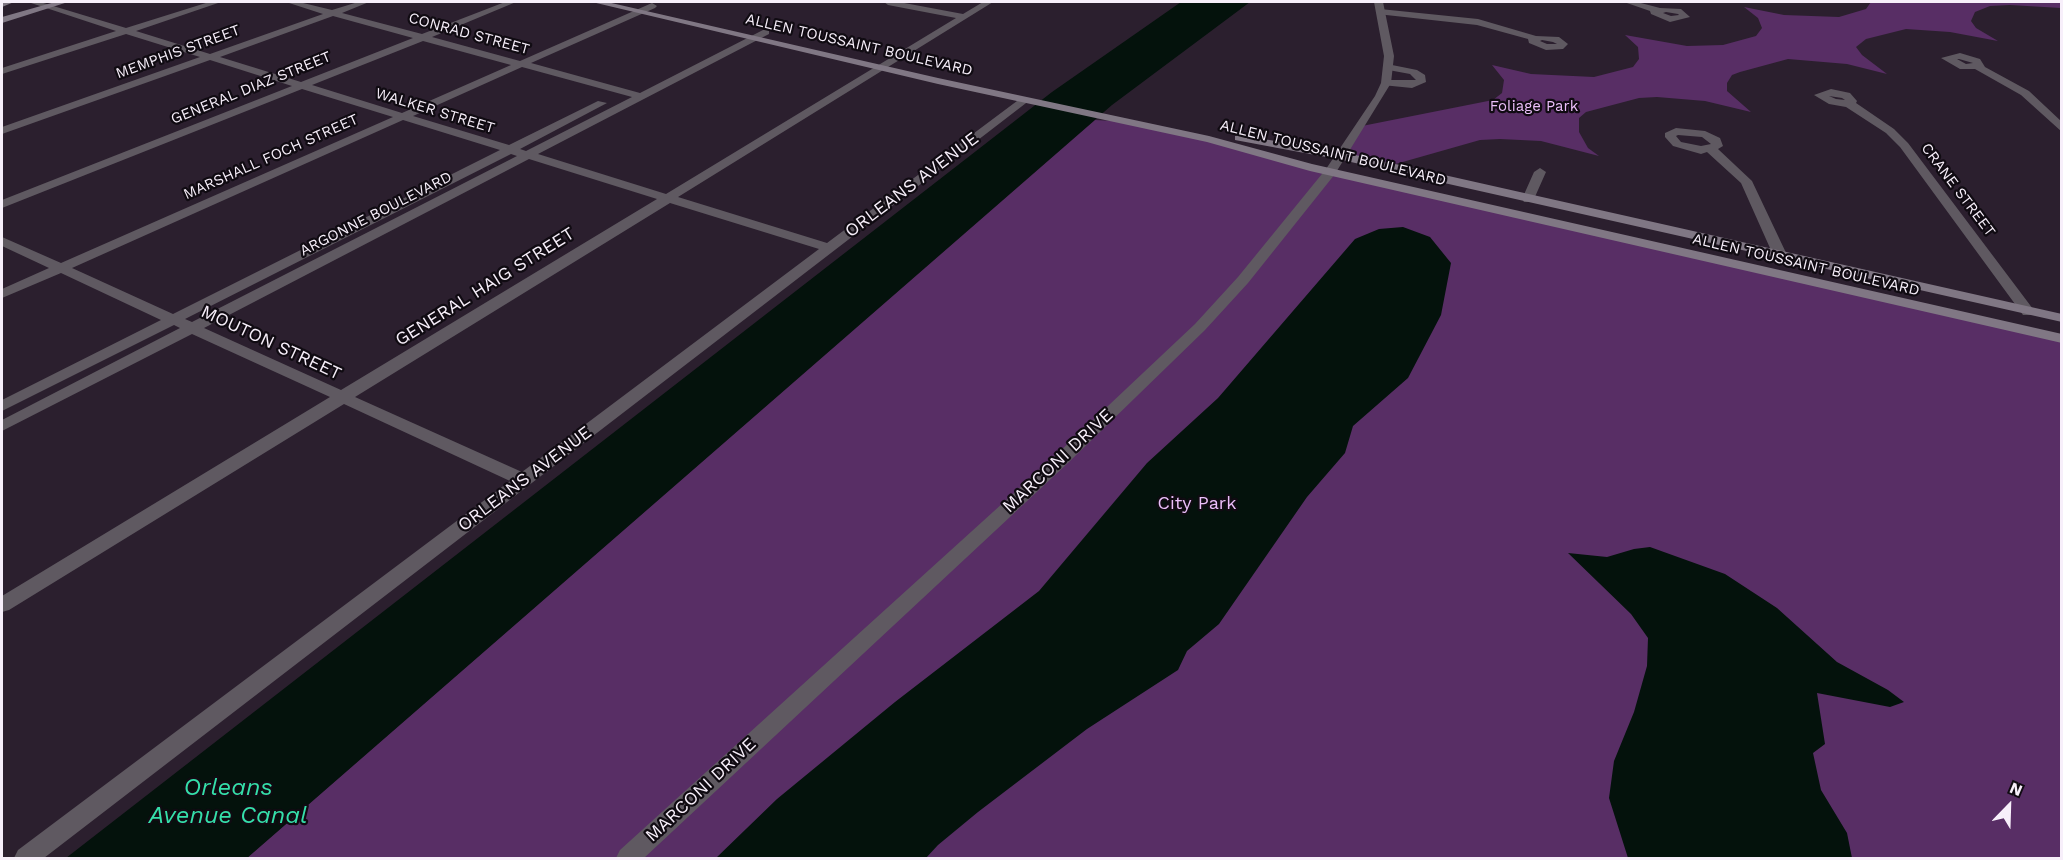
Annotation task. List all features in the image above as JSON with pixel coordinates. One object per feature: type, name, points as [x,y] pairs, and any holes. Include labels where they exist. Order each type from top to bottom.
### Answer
[{"type":"main road","points":[[2,4],[9,2]]},
{"type":"main road","points":[[2,20],[63,2]]},
{"type":"main road","name":"ALLEN TOUSSAINT BOULEVARD","points":[[597,2],[636,7],[753,33],[1031,99],[1342,156],[1908,286],[2061,318]]},
{"type":"main road","name":"ALLEN TOUSSAINT BOULEVARD","points":[[652,6],[753,33]]},
{"type":"main road","name":"ALLEN TOUSSAINT BOULEVARD","points":[[1114,115],[1330,171],[2061,339]]},
{"type":"main road","points":[[1439,196],[1446,181]]},
{"type":"main road","points":[[1908,286],[1914,307]]},
{"type":"street","name":"WALKER STREET","points":[[32,2],[829,248]]},
{"type":"street","points":[[2,72],[217,2]]},
{"type":"street","name":"CONRAD STREET","points":[[290,2],[640,96]]},
{"type":"street","name":"MEMPHIS STREET","points":[[2,131],[365,2]]},
{"type":"street","name":"GENERAL DIAZ STREET","points":[[2,204],[300,84],[512,2]]},
{"type":"street","points":[[888,2],[964,17]]},
{"type":"street","name":"GENERAL HAIG STREET","points":[[2,605],[989,2]]},
{"type":"street","points":[[1629,2],[1658,10]]},
{"type":"street","name":"MARSHALL FOCH STREET","points":[[2,294],[520,63],[636,7],[652,6]]},
{"type":"street","points":[[1379,7],[1469,21],[1534,38]]},
{"type":"street","name":"MARCONI DRIVE","points":[[628,858],[1064,458],[1200,327],[1286,229],[1342,156],[1372,111],[1386,83],[1387,38],[1379,7]]},
{"type":"street","name":"ARGONNE BOULEVARD","points":[[2,406],[624,92],[753,33]]},
{"type":"street","name":"ARGONNE BOULEVARD","points":[[2,426],[640,96],[753,33]]},
{"type":"street","points":[[1386,83],[1412,85],[1421,82],[1421,77],[1413,72],[1387,67]]},
{"type":"street","points":[[1978,67],[2025,93],[2061,129]]},
{"type":"street","name":"ORLEANS AVENUE","points":[[26,858],[829,248],[1031,99]]},
{"type":"street","name":"CRANE STREET","points":[[1848,103],[1890,131],[1904,145],[2028,312]]},
{"type":"street","points":[[1711,149],[1746,181],[1780,257]]},
{"type":"street","points":[[1527,199],[1540,172]]},
{"type":"street","name":"MOUTON STREET","points":[[2,241],[524,480]]},
{"type":"green space","name":"Foliage Park","points":[[1871,2],[2061,2],[2061,8],[2010,5],[1990,6],[1975,12],[1971,21],[1976,28],[1998,41],[1950,32],[1906,29],[1866,39],[1856,47],[1862,55],[1887,74],[1847,64],[1788,59],[1732,75],[1727,83],[1727,91],[1751,112],[1705,101],[1657,97],[1639,98],[1586,112],[1579,118],[1579,132],[1588,148],[1599,156],[1541,141],[1500,139],[1480,140],[1385,167],[1342,156],[1362,126],[1493,100],[1502,93],[1504,80],[1492,65],[1531,74],[1594,77],[1633,67],[1639,59],[1638,47],[1625,35],[1687,46],[1723,45],[1756,36],[1762,28],[1758,18],[1744,7],[1784,15],[1839,17],[1866,9]]},
{"type":"green space","name":"City Park","points":[[1095,120],[1134,122],[1276,158],[2061,339],[2061,858],[247,858]]},
{"type":"water","name":"Orleans Avenue Canal","points":[[1181,2],[1250,2],[1112,105],[247,858],[66,858],[1052,92]]},
{"type":"water","points":[[1403,227],[1430,237],[1451,263],[1441,315],[1408,378],[1353,426],[1345,453],[1307,497],[1219,624],[1187,651],[1178,670],[1087,729],[978,812],[926,858],[716,858],[777,799],[895,702],[1039,591],[1147,463],[1218,398],[1355,239],[1379,229]]},
{"type":"water","points":[[1650,547],[1725,574],[1777,608],[1837,662],[1888,690],[1904,702],[1890,707],[1817,693],[1825,744],[1813,753],[1821,790],[1847,833],[1852,858],[1628,858],[1609,798],[1614,761],[1634,712],[1647,666],[1648,638],[1631,614],[1568,553],[1607,557]]}]
